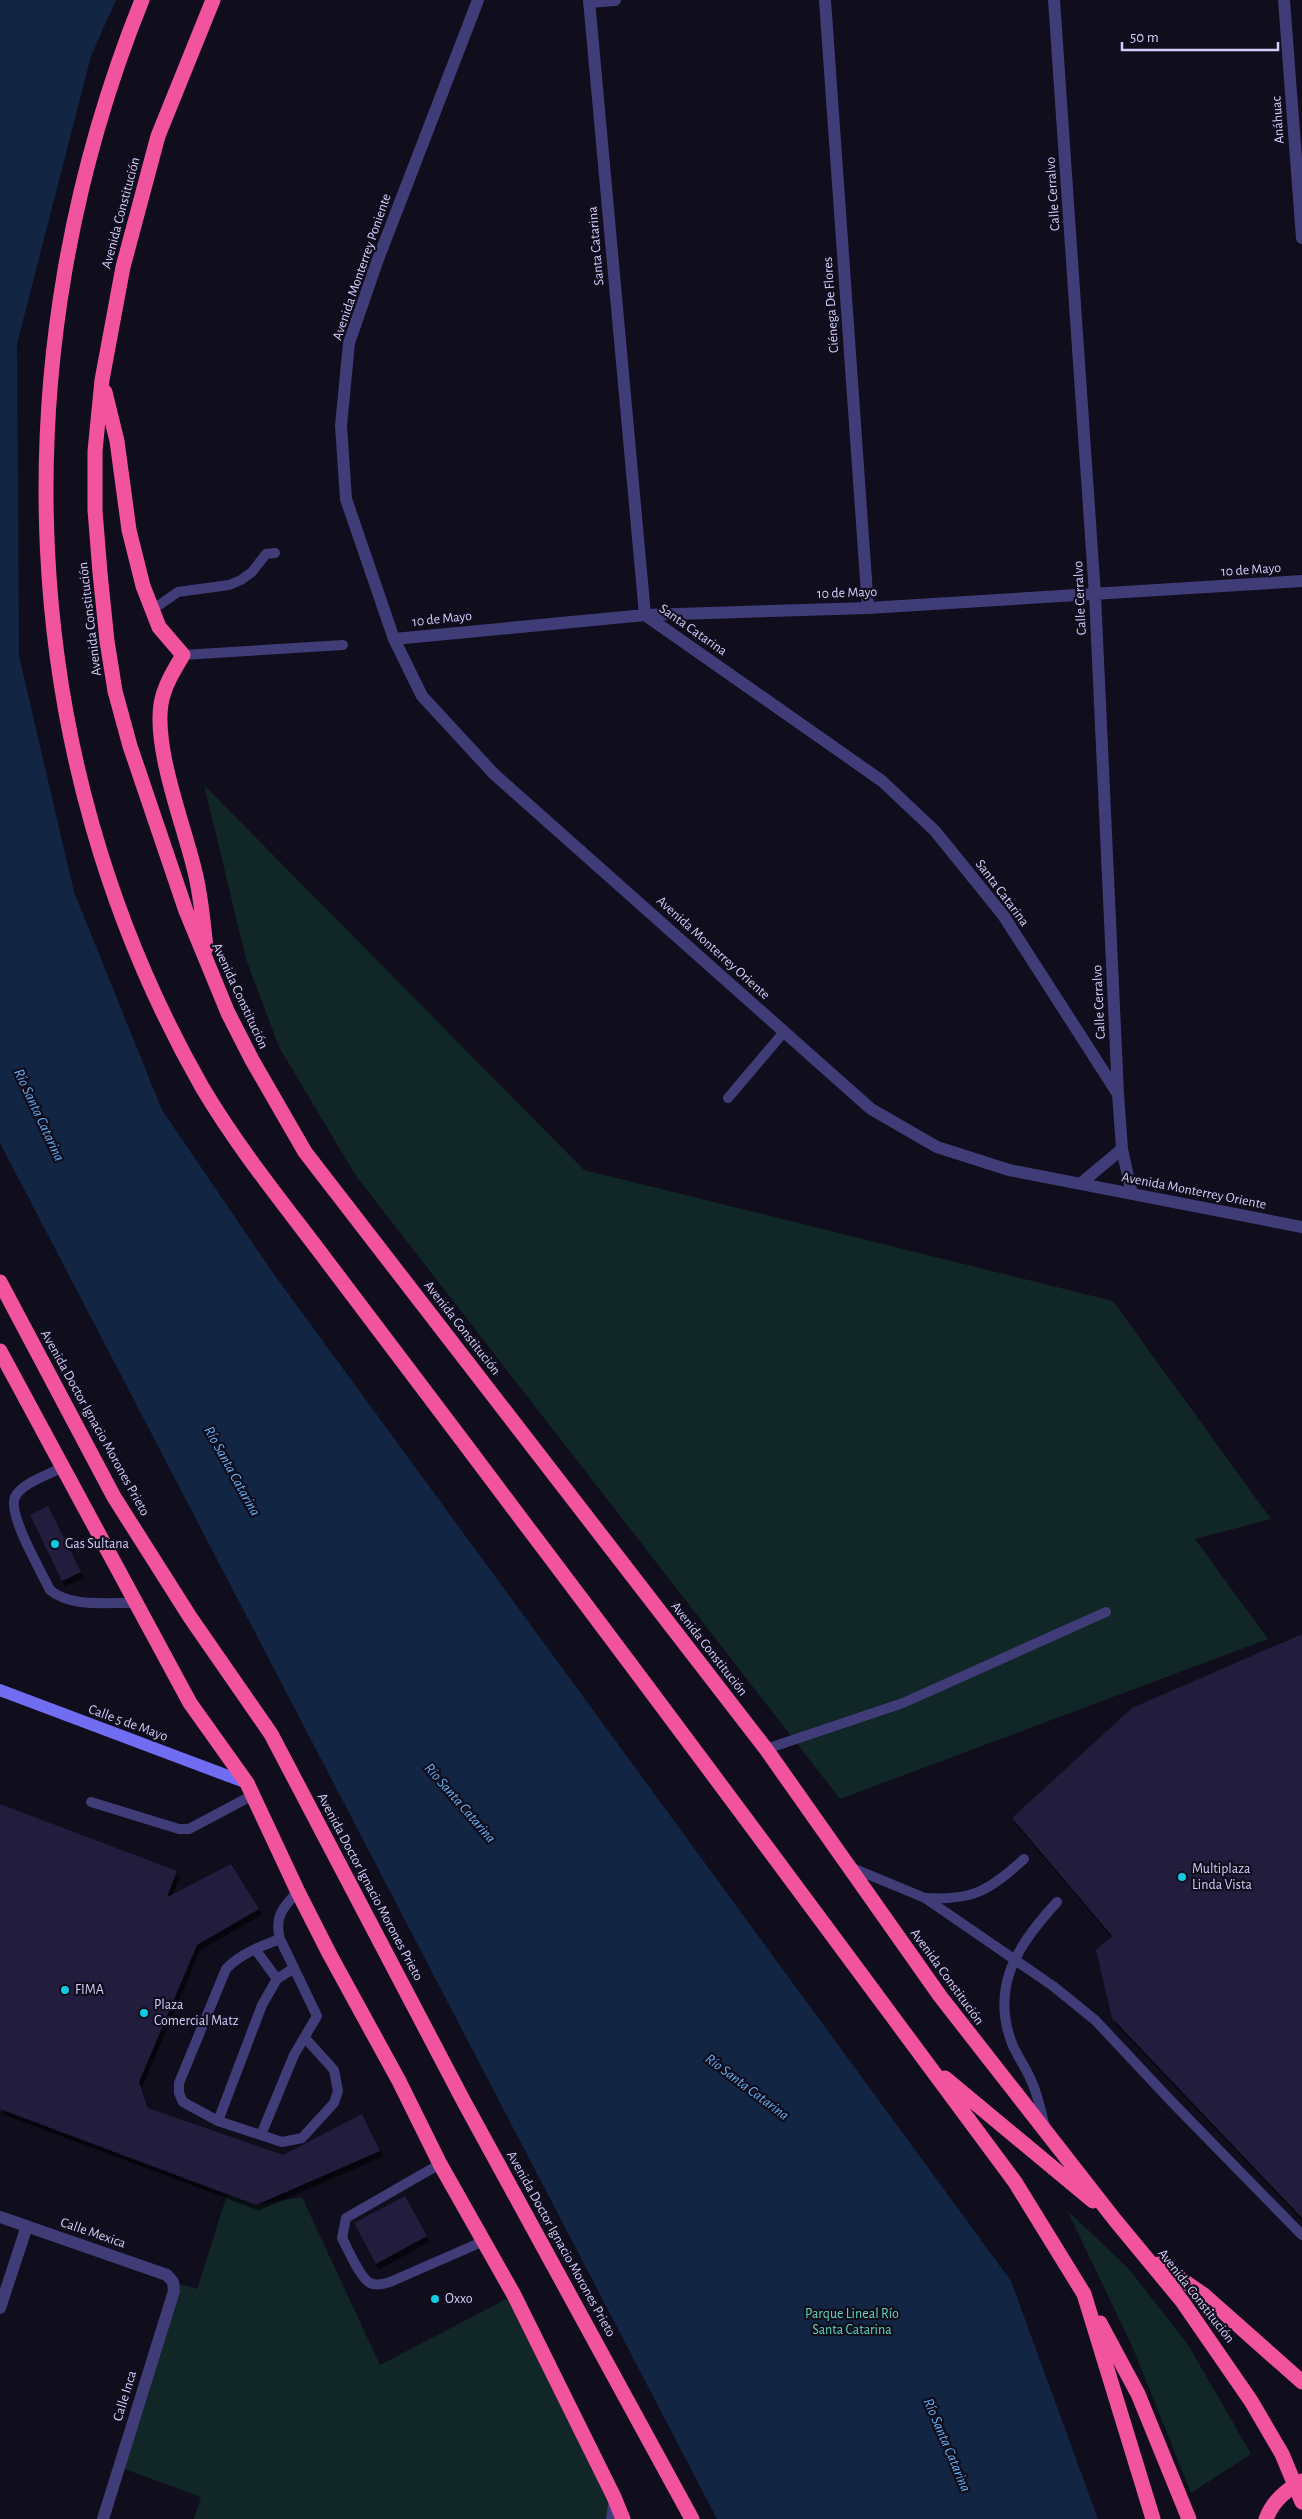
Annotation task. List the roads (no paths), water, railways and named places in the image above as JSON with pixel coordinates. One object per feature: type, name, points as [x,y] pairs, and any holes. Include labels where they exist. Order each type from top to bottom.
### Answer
[{"type":"highway","points":[[142,0],[117,63],[86,166],[67,248],[52,370],[46,485],[48,565],[60,679],[85,800],[123,917],[172,1030],[233,1138],[526,1524],[1015,2182],[1084,2294],[1138,2394],[1189,2519]]},
{"type":"highway","name":"Avenida Constitución","points":[[213,0],[158,136],[123,267],[102,380],[96,451],[95,510],[107,642],[116,690],[147,801],[207,965],[252,1060],[305,1152],[766,1749],[940,1996],[1115,2220],[1182,2301],[1251,2401],[1282,2454],[1302,2502]]},
{"type":"highway","points":[[102,380],[117,441],[129,530],[143,586],[159,627],[183,655],[168,680],[161,704],[161,735],[174,796],[195,870],[203,915],[207,965]]},
{"type":"highway","name":"Avenida Doctor Ignacio Morones Prieto","points":[[0,1282],[114,1497],[190,1616],[271,1734],[463,2100],[692,2519]]},
{"type":"highway","points":[[0,1351],[61,1468],[190,1703],[250,1789],[298,1892],[399,2080],[440,2164],[514,2295],[614,2497],[623,2519]]},
{"type":"highway","points":[[927,2063],[1115,2220]]},
{"type":"highway","points":[[1143,2254],[1204,2295],[1302,2382]]},
{"type":"highway","points":[[1084,2294],[1152,2519]]},
{"type":"highway","points":[[1266,2519],[1272,2505],[1281,2495],[1302,2481]]},
{"type":"street","name":"Avenida Monterrey Poniente","points":[[394,639],[346,499],[340,426],[349,343],[377,262],[478,0]]},
{"type":"street","points":[[589,1],[615,0]]},
{"type":"street","name":"Ciénega De Flores","points":[[825,0],[868,608]]},
{"type":"street","name":"Calle Cerralvo","points":[[1054,0],[1095,595],[1118,1094],[1122,1149],[1132,1194]]},
{"type":"street","name":"Anáhuac","points":[[1284,0],[1302,238]]},
{"type":"street","name":"Santa Catarina","points":[[589,1],[645,615],[882,781],[935,831],[1003,915],[1118,1094]]},
{"type":"street","name":"10 de Mayo","points":[[394,639],[645,615],[868,608],[1302,581]]},
{"type":"street","name":"Avenida Monterrey Oriente","points":[[394,639],[422,696],[494,774],[871,1109],[937,1147],[1008,1170],[1302,1227]]},
{"type":"street","name":"Avenida Monterrey Oriente","points":[[1080,1184],[1122,1149]]},
{"type":"street","name":"Calle 5 de Mayo","points":[[0,1690],[250,1789]]},
{"type":"street","name":"Calle Mexica","points":[[0,2217],[167,2275],[173,2282]]},
{"type":"street","points":[[0,2308],[27,2226]]},
{"type":"street","name":"Calle Inca","points":[[102,2519],[174,2291],[173,2282]]},
{"type":"lane","points":[[152,610],[178,592],[228,585],[241,580],[252,572],[266,554],[275,554]]},
{"type":"lane","points":[[183,655],[343,645]]},
{"type":"lane","points":[[728,1098],[784,1032]]},
{"type":"lane","points":[[61,1468],[24,1488],[15,1497],[14,1507],[16,1520],[50,1590],[59,1598],[70,1600],[134,1603]]},
{"type":"lane","points":[[766,1749],[903,1703],[1106,1612]]},
{"type":"lane","points":[[92,1802],[179,1830],[189,1829],[250,1789]]},
{"type":"lane","points":[[924,1898],[946,1899],[970,1896],[995,1884],[1024,1859]]},
{"type":"lane","points":[[848,1866],[924,1898],[1053,1986],[1095,2020],[1302,2235]]},
{"type":"lane","points":[[261,2136],[294,2055],[318,2016],[280,1939],[277,1928],[278,1919],[284,1905],[298,1892]]},
{"type":"lane","points":[[1045,2130],[1040,2101],[1013,2045],[1006,2016],[1006,1988],[1013,1960],[1034,1927],[1057,1902]]},
{"type":"lane","points":[[280,1939],[232,1961],[226,1969],[179,2083],[179,2093],[183,2102],[218,2120],[261,2136],[282,2142],[302,2138],[334,2103],[338,2090],[334,2070],[305,2038]]},
{"type":"lane","points":[[255,1949],[277,1979]]},
{"type":"lane","points":[[218,2120],[262,2005],[277,1979],[294,1968]]},
{"type":"lane","points":[[440,2164],[346,2218],[342,2238],[364,2278],[370,2283],[390,2282],[484,2241]]},
{"type":"lane","points":[[611,2519],[614,2497]]},
{"type":"water","name":"Río Santa Catarina","points":[[0,0],[116,0],[91,56],[17,344],[19,656],[74,892],[162,1110],[273,1273],[1011,2281],[1098,2519],[717,2519],[0,1143]]},
{"type":"place","name":"Gas Sultana","points":[[55,1544]]},
{"type":"place","name":"Multiplaza Linda Vista","points":[[1182,1877]]},
{"type":"place","name":"FIMA","points":[[65,1990]]},
{"type":"place","name":"Plaza Comercial Matz","points":[[144,2013]]},
{"type":"place","name":"Oxxo","points":[[435,2299]]},
{"type":"park label","name":"Parque Lineal Río Santa Catarina","points":[[852,2322]]}]
